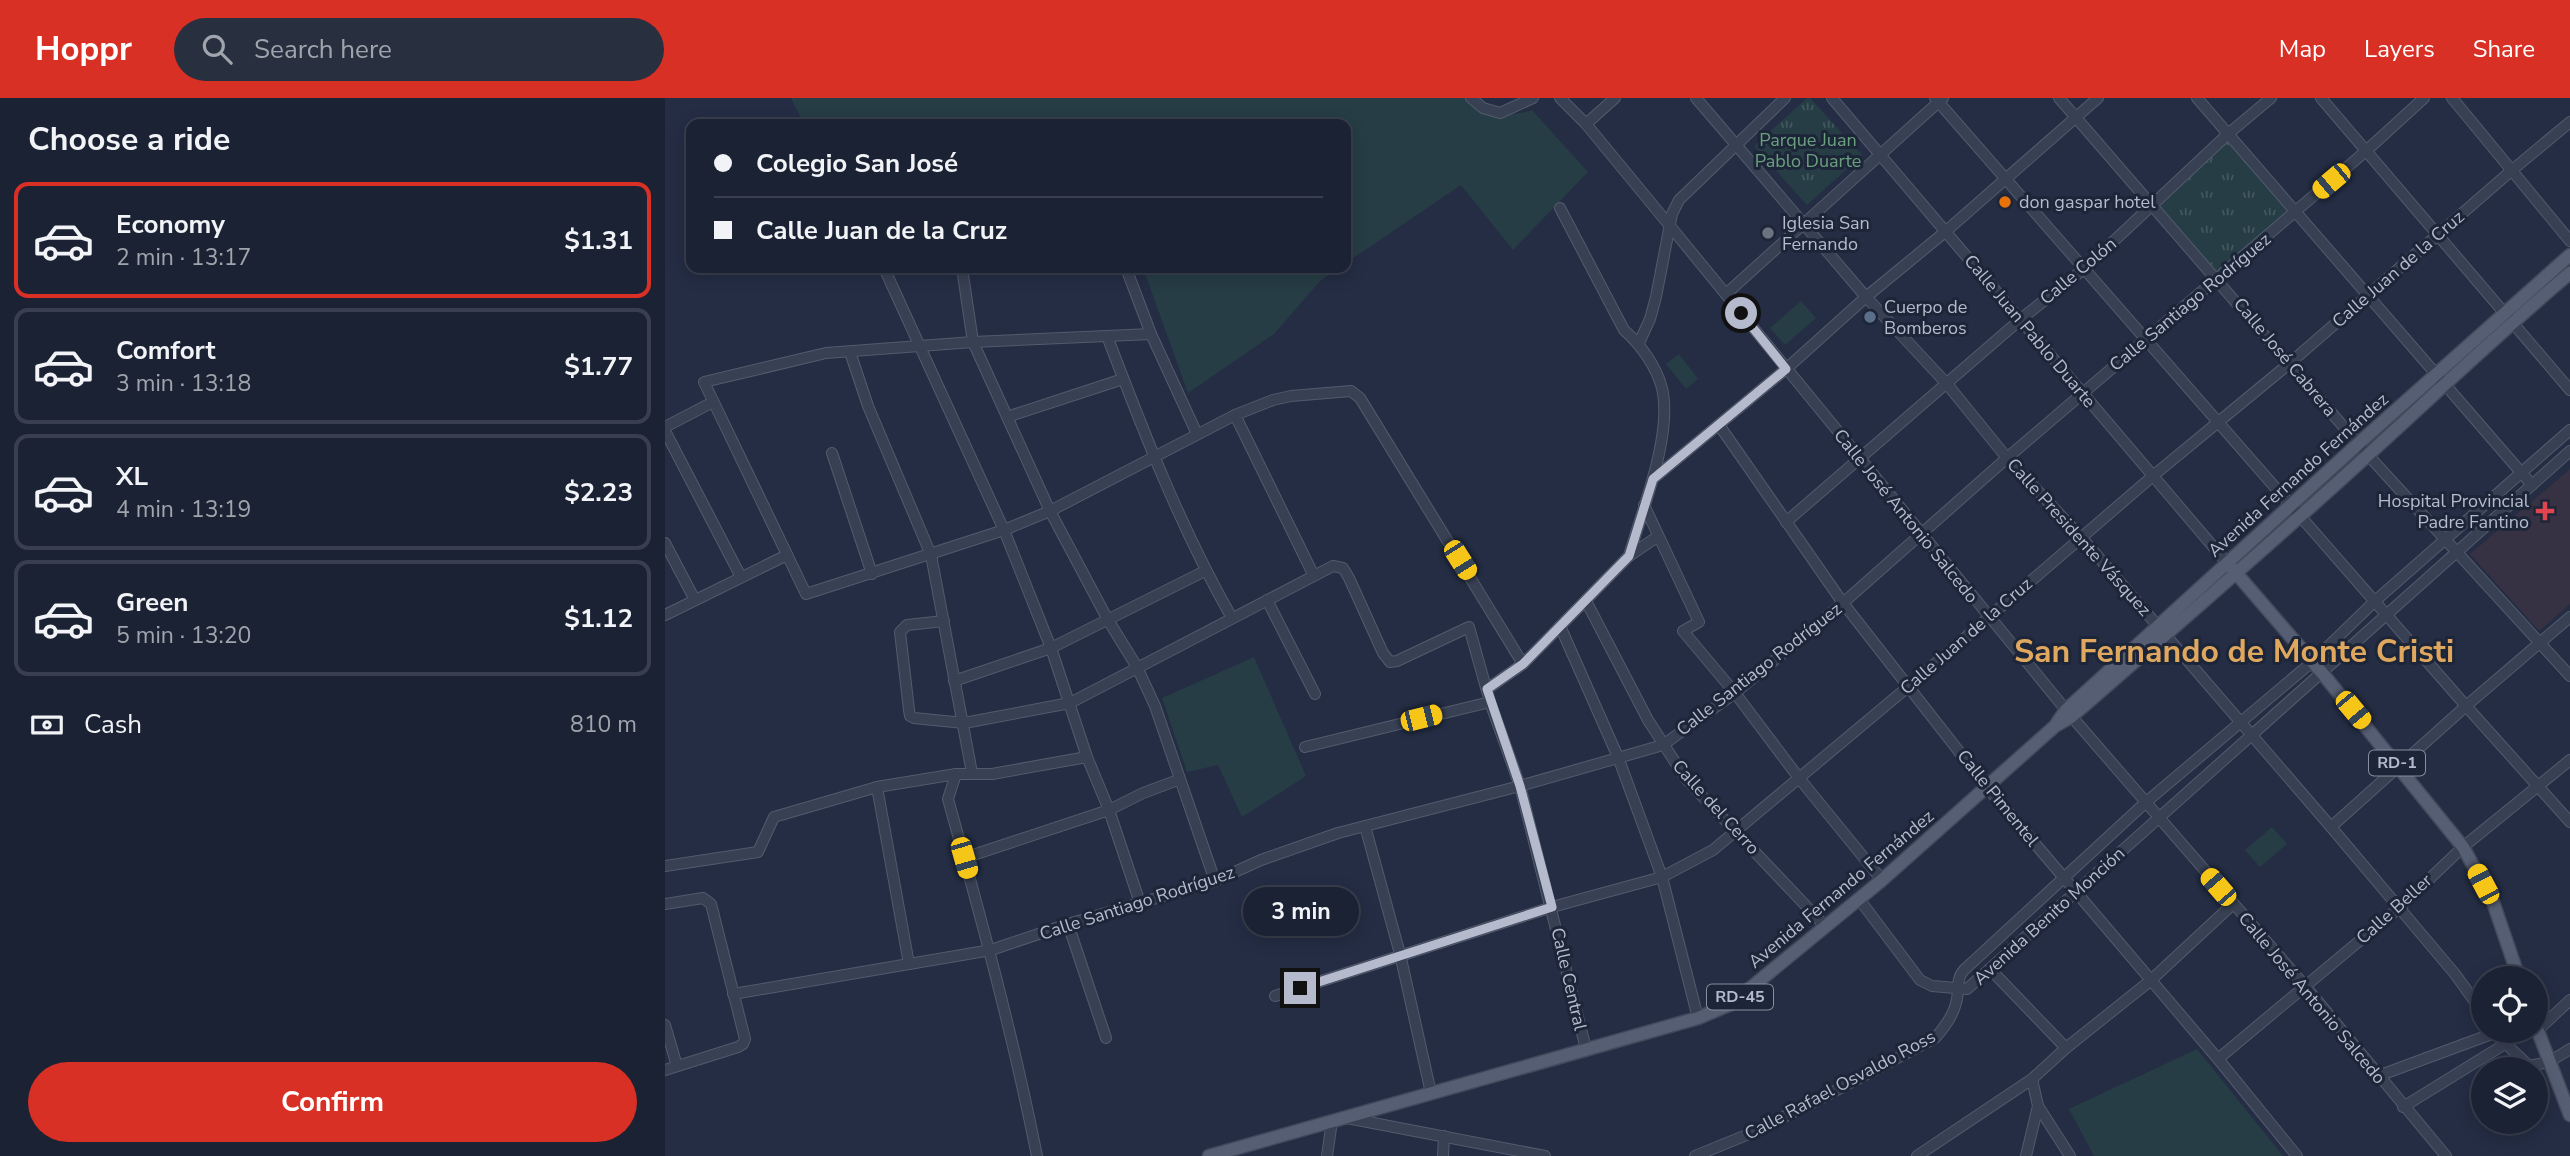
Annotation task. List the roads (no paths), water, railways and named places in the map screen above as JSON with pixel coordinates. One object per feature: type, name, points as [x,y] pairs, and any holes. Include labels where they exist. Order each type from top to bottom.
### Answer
[{"type":"main road","name":"Avenida Fernando Fernández","points":[[1337,1119],[1698,1018],[1731,1004],[1882,880],[2296,511],[2368,455],[2440,379],[2570,255]]},
{"type":"main road","name":"Avenida Fernando Fernández","points":[[2508,317],[2570,273]]},
{"type":"main road","name":"Avenida Fernando Fernández","points":[[2296,511],[2358,443],[2440,379]]},
{"type":"main road","name":"RD-1","points":[[2231,568],[2399,765],[2463,847],[2493,902],[2515,966]]},
{"type":"main road","points":[[2542,1043],[2569,1112]]},
{"type":"main road","name":"RD-45","points":[[1209,1156],[1241,1152],[1337,1119]]},
{"type":"street","points":[[1471,98],[1483,108],[1500,113],[1534,98]]},
{"type":"street","name":"Calle José Antonio Salcedo","points":[[1560,98],[1670,226],[2069,714],[2305,986],[2445,1156]]},
{"type":"street","points":[[1585,124],[1615,98]]},
{"type":"street","name":"Calle Presidente Vásquez","points":[[1696,98],[1866,297],[1947,384],[2007,458],[2081,537],[2400,907],[2471,996]]},
{"type":"street","points":[[1639,343],[1650,319],[1672,214],[1679,200],[1785,98]]},
{"type":"street","name":"Calle Juan Pablo Duarte","points":[[1832,98],[2231,568]]},
{"type":"street","name":"Calle José Cabrera","points":[[2059,98],[2368,455],[2570,676]]},
{"type":"street","points":[[1653,479],[1786,369],[2098,98]]},
{"type":"street","points":[[2197,98],[2532,485]]},
{"type":"street","name":"Calle Colón","points":[[1786,522],[2021,319],[2085,268],[2228,134],[2271,98]]},
{"type":"street","points":[[2321,98],[2570,390]]},
{"type":"street","name":"Calle Santiago Rodríguez","points":[[733,993],[991,950],[1068,924],[1215,881],[1299,845],[1663,745],[1735,693],[1843,603],[2424,98]]},
{"type":"street","points":[[2452,98],[2570,241]]},
{"type":"street","points":[[1725,294],[1805,225],[1939,99],[2218,423],[2570,822]]},
{"type":"street","name":"Calle Juan de la Cruz","points":[[1275,996],[1552,907],[1661,877],[1691,863],[1736,831],[1909,686],[2570,122]]},
{"type":"street","points":[[1560,208],[1624,330],[1639,343],[1662,387],[1662,428],[1653,479],[1629,556]]},
{"type":"street","points":[[886,273],[1004,530],[1051,648],[1140,903]]},
{"type":"street","points":[[963,273],[973,342],[1050,511],[1108,620],[1137,667],[1155,706],[1178,780],[1215,881]]},
{"type":"street","points":[[1128,273],[1151,334],[1197,433]]},
{"type":"street","points":[[1151,334],[973,342],[826,353],[703,382],[806,594],[931,555],[1050,511],[1235,415],[1291,396],[1351,391],[1360,398],[1523,664]]},
{"type":"street","points":[[1107,336],[1154,458],[1205,571],[1232,618]]},
{"type":"street","points":[[850,352],[868,406],[931,555],[972,773]]},
{"type":"street","points":[[1007,417],[1123,379]]},
{"type":"street","points":[[713,402],[665,429],[741,577]]},
{"type":"street","points":[[944,621],[907,625],[900,632],[910,716],[964,723],[1070,703],[1313,575],[1235,415]]},
{"type":"street","name":"Calle Pimentel","points":[[1719,425],[1843,603],[1986,786],[2297,1156]]},
{"type":"street","name":"Avenida Benito Monción","points":[[2570,430],[2375,601],[2312,662],[2145,803],[1963,970],[1958,979],[1959,989],[1967,989],[1990,970],[2570,451]]},
{"type":"street","points":[[832,453],[872,574]]},
{"type":"street","points":[[1644,505],[1699,622],[1683,631],[1882,880]]},
{"type":"street","points":[[1638,526],[1655,532]]},
{"type":"street","points":[[1487,689],[1523,664],[1655,532]]},
{"type":"street","points":[[665,543],[695,600]]},
{"type":"street","points":[[665,615],[787,555]]},
{"type":"street","name":"Calle Central","points":[[1313,575],[1333,566],[1343,568],[1383,653],[1390,662],[1469,627],[1490,702],[1520,786],[1586,1049]]},
{"type":"street","points":[[954,681],[1051,648],[1205,571]]},
{"type":"street","points":[[1266,600],[1315,694]]},
{"type":"street","name":"Calle del Cerro","points":[[1586,600],[1648,720],[1686,779],[1825,926]]},
{"type":"street","points":[[2331,827],[2570,617]]},
{"type":"street","points":[[1560,626],[1618,757],[1661,877],[1698,1018]]},
{"type":"street","points":[[1305,747],[1490,702]]},
{"type":"street","points":[[665,866],[758,852],[774,817],[877,787],[955,774],[992,774],[1087,757]]},
{"type":"street","name":"Calle Beller","points":[[2218,1059],[2400,907],[2463,847],[2570,760]]},
{"type":"street","points":[[955,774],[948,799],[991,950],[1018,1060],[1037,1156]]},
{"type":"street","points":[[964,858],[1109,810],[1178,780]]},
{"type":"street","points":[[877,787],[909,964]]},
{"type":"street","points":[[1365,826],[1400,954],[1431,1093]]},
{"type":"street","points":[[665,904],[703,898],[711,904],[745,1039],[743,1044],[665,1070]]},
{"type":"street","points":[[1859,899],[1920,980],[1932,986],[1959,989]]},
{"type":"street","points":[[1917,1156],[2032,1079],[2066,1048],[2150,981],[2234,904]]},
{"type":"street","points":[[1068,924],[1106,1038]]},
{"type":"street","points":[[1990,970],[2066,1048]]},
{"type":"street","name":"Calle Rafael Osvaldo Ross","points":[[1695,1156],[1749,1134],[1935,1038],[1945,1027],[1956,1005],[1959,989]]},
{"type":"street","points":[[2548,1019],[2570,1000]]},
{"type":"street","points":[[665,1025],[677,1066]]},
{"type":"street","points":[[2378,1076],[2471,1041]]},
{"type":"street","points":[[2403,1107],[2505,1044],[2529,1066],[2549,1062],[2570,1049]]},
{"type":"street","points":[[2032,1079],[2038,1106],[2070,1156]]},
{"type":"street","points":[[2026,1156],[2038,1106]]},
{"type":"street","points":[[1327,1156],[1337,1119],[1545,1156]]},
{"type":"street","points":[[1443,1156],[1444,1136]]},
{"type":"place","name":"don gaspar hotel","points":[[2005,202]]},
{"type":"place","name":"Iglesia San Fernando","points":[[1768,233]]},
{"type":"place","name":"Cuerpo de Bomberos","points":[[1870,317]]},
{"type":"place","name":"Hospital Provincial Padre Fantino","points":[[2545,511]]},
{"type":"district","name":"San Fernando de Monte Cristi","points":[[2234,651]]},
{"type":"park label","name":"Parque Juan Pablo Duarte","points":[[1808,150]]}]
